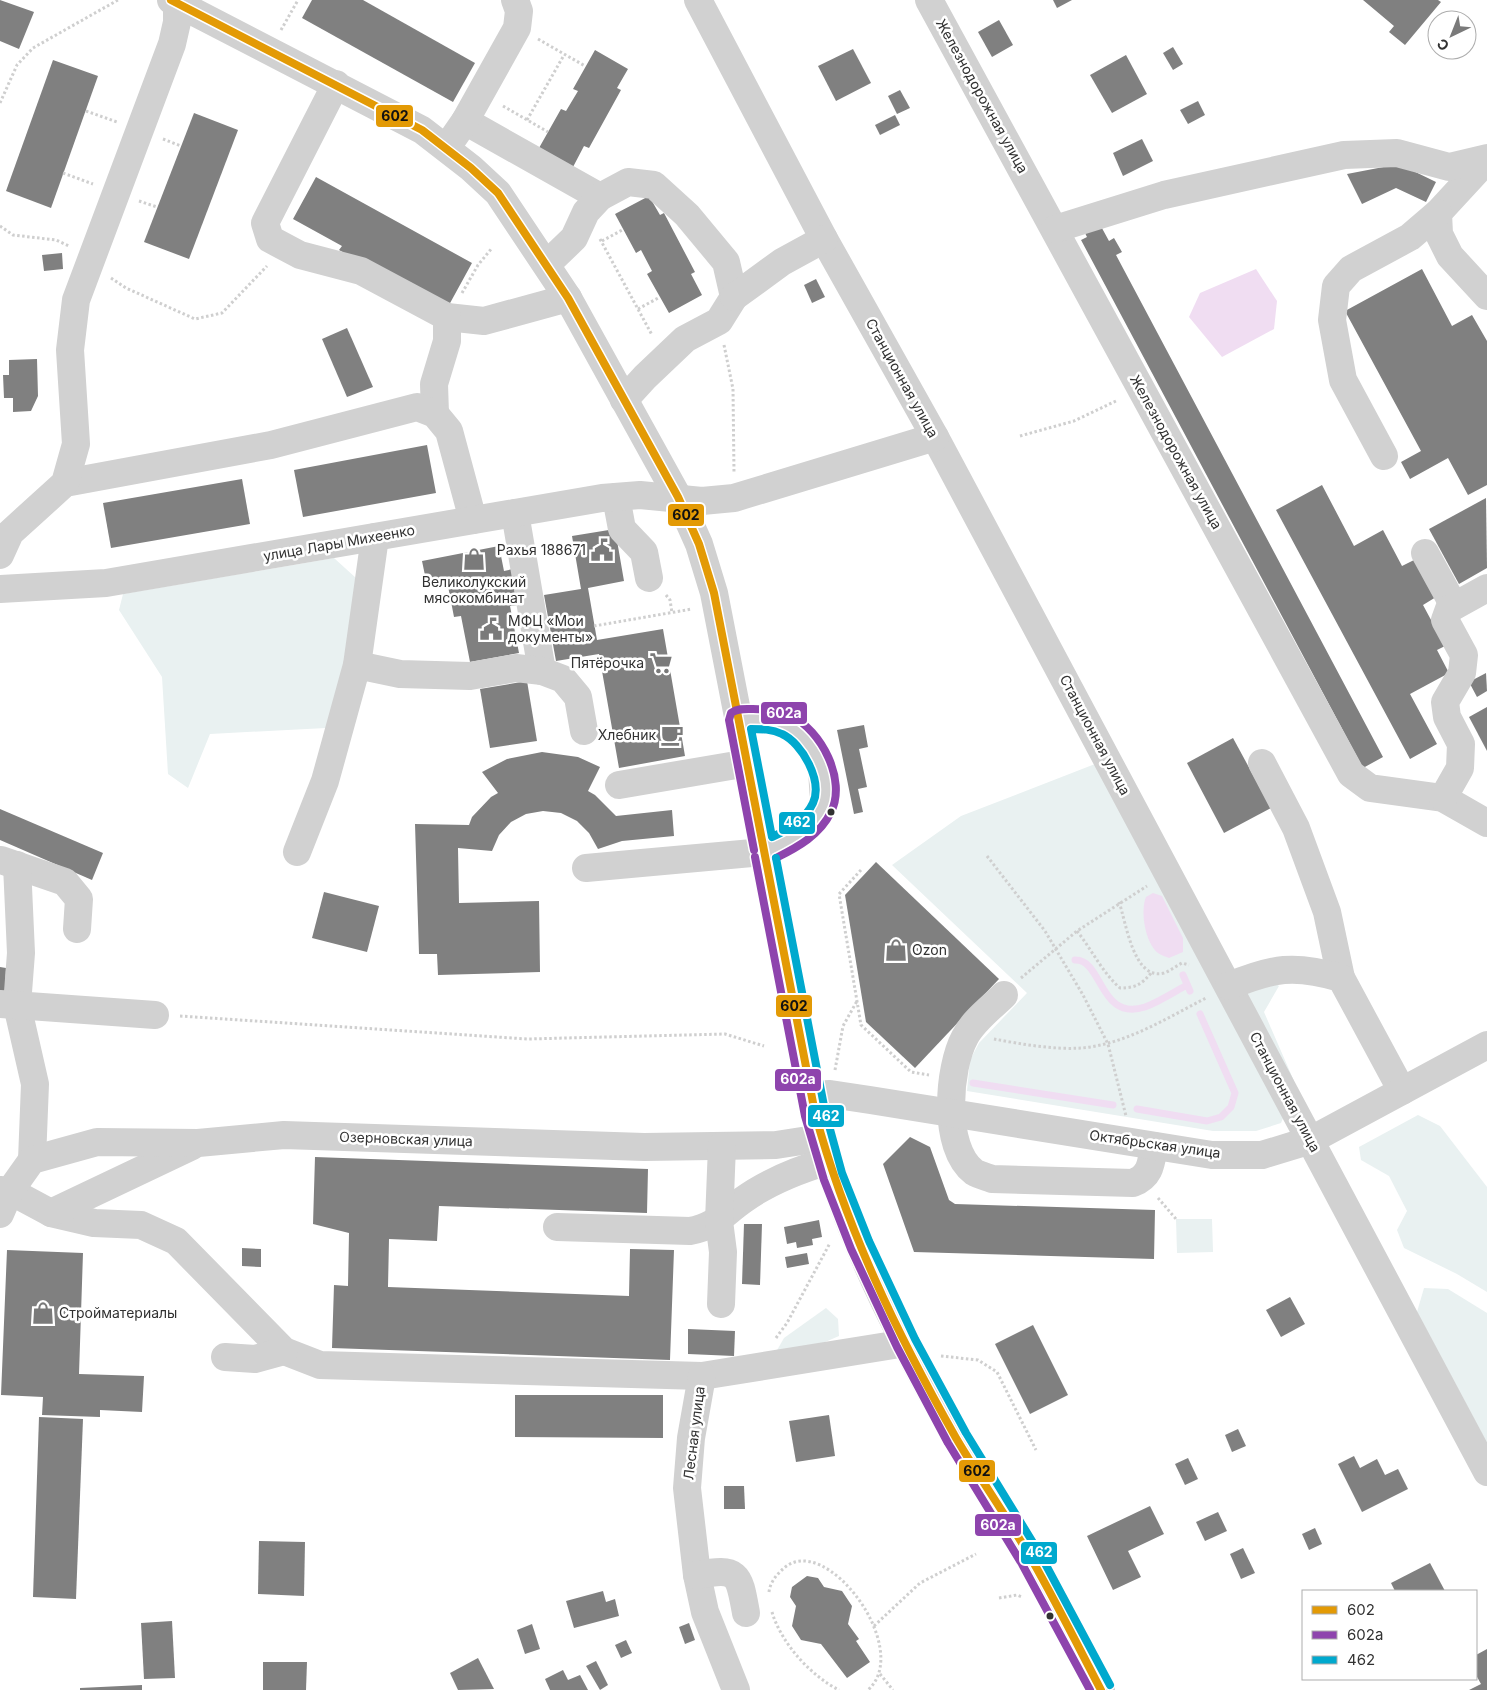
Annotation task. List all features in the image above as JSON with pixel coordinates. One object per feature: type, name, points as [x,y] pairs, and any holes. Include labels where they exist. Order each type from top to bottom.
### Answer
[{"type":"street","points":[[447,148],[518,28],[519,11],[515,0]]},
{"type":"street","name":"Станционная улица","points":[[698,0],[824,239],[935,437],[1169,873],[1487,1472]]},
{"type":"street","name":"Железнодорожная улица","points":[[929,0],[1351,774],[1370,788],[1443,798],[1487,823]]},
{"type":"street","points":[[175,1],[422,130],[447,148],[498,193],[568,298],[678,497],[699,544],[716,605],[764,852],[821,1094],[824,1149],[860,1245],[908,1348],[957,1438],[1031,1558],[1101,1690]]},
{"type":"street","points":[[0,555],[10,533],[65,482],[76,444],[70,350],[76,300],[92,264],[172,44],[177,22],[175,1]]},
{"type":"street","points":[[336,84],[265,223],[270,239],[300,255],[361,271],[447,317],[484,321],[568,298]]},
{"type":"street","points":[[465,120],[600,197]]},
{"type":"street","points":[[1055,229],[1164,195],[1344,155],[1397,153],[1450,167],[1487,159]]},
{"type":"street","points":[[1384,456],[1343,380],[1332,320],[1336,286],[1351,269],[1410,237],[1438,213],[1487,159]]},
{"type":"street","points":[[547,264],[574,238],[586,212],[600,197],[628,182],[654,185],[687,215],[726,262],[734,297]]},
{"type":"street","points":[[1438,213],[1439,234],[1450,256],[1487,296]]},
{"type":"street","points":[[624,400],[685,339],[719,321],[734,297],[782,262],[824,239]]},
{"type":"street","points":[[436,414],[434,384],[447,340],[447,317]]},
{"type":"street","points":[[65,482],[271,445],[417,407],[436,414],[449,431],[473,520]]},
{"type":"street","name":"улица Лары Михеенко","points":[[0,581],[106,583],[375,536],[616,497],[640,495],[678,497],[702,501],[734,498],[935,437]]},
{"type":"street","points":[[616,497],[622,529],[644,552],[649,578]]},
{"type":"street","points":[[515,513],[542,671]]},
{"type":"street","points":[[297,852],[325,780],[357,665],[375,536]]},
{"type":"street","points":[[1425,553],[1454,606]]},
{"type":"street","points":[[1443,798],[1460,768],[1461,744],[1447,717],[1445,702],[1462,673],[1464,655],[1445,620],[1449,609],[1487,588]]},
{"type":"street","points":[[357,665],[400,674],[470,676],[516,668],[542,671],[563,679],[578,697],[584,731]]},
{"type":"street","points":[[586,868],[764,852],[794,838],[813,821],[824,802],[822,770],[808,742],[792,727],[767,720],[739,719]]},
{"type":"street","points":[[619,785],[748,763]]},
{"type":"street","points":[[1262,763],[1296,828],[1327,912],[1341,978],[1402,1091]]},
{"type":"street","points":[[77,929],[79,899],[65,882],[8,862],[21,953],[9,1004],[34,1084],[32,1160],[3,1198],[51,1213],[94,1223],[141,1225],[176,1241],[284,1350],[320,1365],[702,1376]]},
{"type":"street","points":[[1229,986],[1263,972],[1287,969],[1315,970],[1341,978]]},
{"type":"street","points":[[1004,994],[966,1035],[957,1053],[953,1079],[953,1134],[962,1158],[974,1172],[992,1179],[1133,1183],[1144,1179],[1150,1170],[1154,1146]]},
{"type":"street","points":[[9,1004],[155,1015]]},
{"type":"street","name":"Октябрьская улица","points":[[821,1094],[953,1113],[1212,1155],[1262,1155],[1311,1140],[1482,1048]]},
{"type":"street","name":"Озерновская улица","points":[[32,1160],[97,1142],[198,1143],[284,1135],[644,1147],[776,1145],[824,1149]]},
{"type":"street","points":[[51,1213],[198,1143]]},
{"type":"street","points":[[721,1304],[723,1252],[719,1221],[722,1146]]},
{"type":"street","points":[[557,1227],[690,1231],[705,1229],[719,1221],[742,1200],[824,1149]]},
{"type":"street","name":"Лесная улица","points":[[736,1690],[705,1612],[697,1575],[687,1488],[691,1438],[702,1376],[754,1367],[908,1348]]},
{"type":"street","points":[[225,1357],[255,1359],[284,1350]]},
{"type":"street","points":[[697,1575],[722,1570],[733,1574],[762,1607]]},
{"type":"path","points":[[0,104],[17,65],[33,48],[118,0]]},
{"type":"path","points":[[270,50],[298,0]]},
{"type":"path","points":[[518,28],[586,66]]},
{"type":"path","points":[[527,120],[564,55]]},
{"type":"path","points":[[480,94],[548,132]]},
{"type":"path","points":[[0,226],[13,235],[56,240],[76,249],[92,264],[126,288],[195,319],[222,313],[285,247]]},
{"type":"path","points":[[624,229],[602,241],[633,300],[638,308],[660,297]]},
{"type":"path","points":[[447,317],[457,304],[478,265],[492,248]]},
{"type":"path","points":[[719,321],[733,389],[734,498]]},
{"type":"path","points":[[1020,436],[1074,421],[1141,388]]},
{"type":"path","points":[[594,626],[716,605]]},
{"type":"path","points":[[987,856],[1045,931],[1108,1044],[1128,1124]]},
{"type":"path","points":[[861,870],[839,894],[861,1024],[911,1072],[953,1079]]},
{"type":"path","points":[[1004,994],[1055,948],[1077,931],[1119,902],[1169,873]]},
{"type":"path","points":[[1119,902],[1126,919],[1131,947],[1140,963],[1152,972],[1163,973],[1182,963],[1189,965],[1196,971]]},
{"type":"path","points":[[1077,931],[1092,949],[1110,979],[1120,988],[1134,988],[1142,984],[1152,972]]},
{"type":"path","points":[[966,1035],[1016,1043],[1081,1048],[1108,1044],[1143,1030],[1229,986]]},
{"type":"path","points":[[821,1094],[843,1026],[857,1000]]},
{"type":"path","points":[[155,1015],[527,1039],[725,1034],[764,1046]]},
{"type":"path","points":[[1158,1200],[1176,1219]]},
{"type":"path","points":[[754,1367],[787,1323],[833,1238]]},
{"type":"path","points":[[908,1348],[978,1360],[997,1372],[1036,1450]]},
{"type":"path","points":[[874,1626],[920,1583],[976,1554]]},
{"type":"path","points":[[839,1690],[814,1673],[799,1657],[762,1607],[770,1587],[778,1574],[788,1564],[802,1561],[833,1572],[848,1585],[874,1626],[880,1644],[880,1674],[875,1684],[868,1690]]},
{"type":"path","points":[[999,1598],[1017,1595],[1026,1598]]},
{"type":"path","points":[[880,1674],[893,1690]]},
{"type":"shaded area","points":[[1256,269],[1277,301],[1274,329],[1222,357],[1189,317],[1200,293]]},
{"type":"shaded area","points":[[334,558],[356,578],[344,663],[326,728],[210,734],[188,788],[168,774],[162,677],[119,610],[123,594]]},
{"type":"shaded area","points":[[1095,764],[1222,1000],[1267,976],[1279,986],[1264,1012],[1294,1081],[1281,1111],[1284,1116],[1281,1123],[1256,1131],[1213,1131],[967,1091],[970,1060],[979,1043],[1027,993],[892,865],[961,816]]},
{"type":"shaded area","points":[[1153,893],[1162,896],[1183,938],[1183,952],[1169,958],[1158,953],[1147,935],[1144,903],[1146,897]]},
{"type":"shaded area","points":[[1418,1115],[1440,1126],[1487,1187],[1487,1292],[1457,1274],[1404,1248],[1397,1230],[1407,1211],[1389,1176],[1361,1160],[1359,1147]]},
{"type":"shaded area","points":[[1176,1219],[1212,1219],[1213,1252],[1177,1253]]},
{"type":"shaded area","points":[[1424,1288],[1448,1289],[1487,1313],[1487,1443],[1417,1312]]},
{"type":"shaded area","points":[[826,1308],[838,1319],[839,1336],[788,1358],[772,1359],[784,1338]]},
{"type":"building","points":[[0,0],[34,12],[19,49],[0,41]]},
{"type":"building","points":[[312,0],[363,0],[475,63],[453,102],[302,18]]},
{"type":"building","points":[[1053,0],[1072,0],[1057,8]]},
{"type":"building","points":[[1363,0],[1438,0],[1441,2],[1434,10],[1427,10],[1427,19],[1405,45],[1389,32],[1394,26]]},
{"type":"building","points":[[999,20],[1013,45],[992,57],[978,32]]},
{"type":"building","points":[[1173,47],[1183,64],[1173,70],[1163,53]]},
{"type":"building","points":[[853,49],[871,83],[836,101],[818,66]]},
{"type":"building","points":[[595,50],[628,69],[617,88],[621,90],[589,148],[584,146],[573,167],[539,148],[561,109],[566,111],[578,91],[573,89]]},
{"type":"building","points":[[1126,55],[1147,94],[1112,113],[1090,75]]},
{"type":"building","points":[[53,60],[98,76],[51,208],[6,191]]},
{"type":"building","points":[[900,90],[910,108],[897,114],[888,96]]},
{"type":"building","points":[[1198,101],[1205,115],[1188,124],[1180,110]]},
{"type":"building","points":[[194,113],[238,130],[189,259],[144,242]]},
{"type":"building","points":[[895,115],[900,125],[880,135],[875,125]]},
{"type":"building","points":[[1142,139],[1153,161],[1123,176],[1113,153]]},
{"type":"building","points":[[1399,164],[1436,182],[1426,202],[1396,188],[1362,204],[1347,174]]},
{"type":"building","points":[[316,177],[472,263],[449,305],[362,263],[339,250],[342,246],[293,219]]},
{"type":"building","points":[[649,196],[660,215],[664,213],[695,272],[691,274],[702,295],[669,313],[647,274],[652,271],[641,250],[636,253],[615,214]]},
{"type":"building","points":[[1097,219],[1109,241],[1114,238],[1122,252],[1116,255],[1383,757],[1363,768],[1081,240],[1087,237],[1082,227]]},
{"type":"building","points":[[62,253],[63,269],[44,271],[42,255]]},
{"type":"building","points":[[1422,269],[1452,326],[1472,315],[1487,341],[1487,485],[1468,495],[1448,458],[1410,479],[1401,462],[1421,451],[1345,311]]},
{"type":"building","points":[[816,279],[825,297],[812,303],[804,285]]},
{"type":"building","points":[[347,328],[373,387],[347,397],[322,339]]},
{"type":"building","points":[[37,359],[38,396],[31,411],[13,412],[13,398],[4,398],[3,375],[9,375],[9,360]]},
{"type":"building","points":[[427,445],[436,493],[303,517],[294,470]]},
{"type":"building","points":[[242,479],[250,524],[111,548],[103,503]]},
{"type":"building","points":[[1322,485],[1354,546],[1383,530],[1402,566],[1416,559],[1436,597],[1423,605],[1445,646],[1437,650],[1449,673],[1410,694],[1437,744],[1410,759],[1276,510]]},
{"type":"building","points":[[1486,498],[1487,568],[1459,584],[1429,529]]},
{"type":"building","points":[[615,529],[624,581],[588,588],[597,640],[663,629],[685,756],[619,768],[599,654],[556,661],[544,595],[581,589],[572,536]]},
{"type":"building","points":[[499,546],[504,571],[513,569],[520,605],[510,606],[519,653],[470,662],[461,616],[454,617],[447,581],[427,585],[422,561]]},
{"type":"building","points":[[1486,673],[1487,691],[1477,697],[1469,682]]},
{"type":"building","points":[[527,681],[537,741],[490,748],[480,689]]},
{"type":"building","points":[[1487,707],[1487,751],[1469,717]]},
{"type":"building","points":[[864,725],[868,747],[859,749],[867,787],[858,789],[863,812],[854,814],[837,730]]},
{"type":"building","points":[[1233,738],[1271,808],[1224,833],[1187,763]]},
{"type":"building","points":[[542,752],[578,757],[600,767],[588,791],[595,795],[616,816],[672,810],[674,836],[622,841],[598,849],[589,833],[577,821],[561,813],[543,811],[526,814],[511,822],[499,835],[492,851],[458,848],[459,903],[539,901],[540,972],[438,975],[437,954],[419,954],[415,824],[469,825],[472,817],[491,797],[498,793],[482,772],[507,759]]},
{"type":"building","points":[[0,809],[103,853],[92,880],[0,840]]},
{"type":"building","points":[[876,862],[999,979],[915,1068],[866,1022],[845,895]]},
{"type":"building","points":[[324,892],[379,906],[367,952],[312,938]]},
{"type":"building","points":[[0,967],[6,968],[5,991],[0,991]]},
{"type":"building","points":[[910,1137],[930,1147],[949,1200],[955,1204],[1155,1210],[1154,1259],[914,1252],[883,1164]]},
{"type":"building","points":[[315,1157],[648,1169],[647,1213],[439,1206],[437,1241],[389,1239],[388,1287],[629,1296],[630,1249],[674,1250],[670,1360],[332,1348],[334,1285],[348,1286],[349,1233],[313,1224]]},
{"type":"building","points":[[819,1220],[822,1237],[812,1239],[813,1245],[797,1248],[796,1242],[787,1244],[784,1227]]},
{"type":"building","points":[[744,1224],[762,1224],[760,1285],[742,1284]]},
{"type":"building","points":[[242,1248],[261,1249],[261,1267],[242,1266]]},
{"type":"building","name":"Стройматериалы","points":[[7,1250],[83,1253],[79,1374],[144,1376],[142,1412],[100,1410],[100,1417],[42,1415],[43,1397],[1,1395]]},
{"type":"building","points":[[807,1253],[809,1264],[787,1268],[785,1257]]},
{"type":"building","points":[[1290,1297],[1305,1324],[1281,1337],[1266,1310]]},
{"type":"building","points":[[1033,1325],[1068,1395],[1030,1414],[995,1344]]},
{"type":"building","points":[[688,1329],[735,1331],[734,1356],[688,1354]]},
{"type":"building","points":[[515,1395],[663,1395],[663,1438],[515,1437]]},
{"type":"building","points":[[829,1415],[835,1456],[796,1462],[789,1421]]},
{"type":"building","points":[[39,1417],[83,1419],[76,1599],[33,1597]]},
{"type":"building","points":[[1238,1429],[1246,1446],[1232,1452],[1225,1435]]},
{"type":"building","points":[[1354,1456],[1360,1468],[1377,1459],[1385,1475],[1398,1469],[1408,1489],[1362,1512],[1338,1464]]},
{"type":"building","points":[[1188,1458],[1198,1479],[1185,1485],[1175,1464]]},
{"type":"building","points":[[724,1486],[744,1486],[745,1509],[724,1509]]},
{"type":"building","points":[[1150,1506],[1164,1534],[1128,1551],[1141,1577],[1113,1590],[1087,1536]]},
{"type":"building","points":[[1218,1512],[1227,1531],[1205,1541],[1196,1522]]},
{"type":"building","points":[[1315,1528],[1322,1544],[1309,1550],[1302,1534]]},
{"type":"building","points":[[259,1541],[305,1542],[304,1596],[258,1594]]},
{"type":"building","points":[[1243,1548],[1255,1573],[1241,1579],[1230,1554]]},
{"type":"building","points":[[1430,1563],[1444,1590],[1394,1590],[1391,1583]]},
{"type":"building","points":[[807,1576],[818,1578],[824,1587],[842,1591],[852,1606],[848,1624],[859,1639],[856,1641],[870,1662],[847,1678],[821,1644],[801,1640],[792,1626],[796,1606],[790,1597],[792,1587]]},
{"type":"building","points":[[603,1591],[606,1602],[615,1599],[619,1616],[574,1628],[566,1601]]},
{"type":"building","points":[[172,1621],[175,1678],[144,1679],[141,1623]]},
{"type":"building","points":[[689,1623],[695,1640],[685,1644],[679,1627]]},
{"type":"building","points":[[532,1624],[540,1649],[525,1654],[517,1630]]},
{"type":"building","points":[[626,1640],[632,1653],[621,1658],[615,1645]]},
{"type":"building","points":[[1487,1649],[1487,1690],[1469,1690],[1481,1684],[1477,1677],[1477,1654]]},
{"type":"building","points":[[478,1658],[494,1689],[458,1690],[450,1673]]},
{"type":"building","points":[[596,1661],[608,1685],[600,1690],[586,1666]]},
{"type":"building","points":[[263,1662],[307,1662],[306,1690],[263,1690]]},
{"type":"building","points":[[563,1670],[568,1680],[580,1675],[588,1690],[550,1690],[545,1679]]},
{"type":"building","points":[[142,1685],[142,1690],[80,1690],[80,1688]]},
{"type":"waterway","points":[[1075,960],[1084,962],[1091,969],[1110,998],[1119,1006],[1130,1009],[1150,1005],[1187,985]]},
{"type":"waterway","points":[[1183,975],[1190,991]]},
{"type":"waterway","points":[[1137,1109],[1207,1121],[1221,1117],[1231,1107],[1235,1093],[1200,1014]]},
{"type":"waterway","points":[[973,1083],[1113,1105]]},
{"type":"transit line","name":"602","points":[[171,0],[422,130],[471,168],[498,193],[568,298],[678,497],[699,544],[714,593],[815,1113],[842,1198],[875,1280],[913,1360],[956,1438],[1032,1560],[1101,1690]]},
{"type":"transit line","name":"602а","points":[[754,850],[729,720],[731,713],[742,709],[777,711],[791,716],[802,723],[821,744],[833,771],[836,785],[835,799],[826,820],[815,834],[776,858]]},
{"type":"transit line","name":"462","points":[[751,729],[774,731],[782,734],[797,745],[809,764],[815,784],[815,794],[810,809],[790,828],[772,837],[751,729]]},
{"type":"transit line","name":"602а","points":[[755,857],[805,1116],[824,1180],[851,1249],[897,1347],[948,1443],[1022,1564],[1090,1690]]},
{"type":"transit line","name":"462","points":[[776,858],[825,1111],[842,1173],[869,1241],[915,1339],[966,1433],[1040,1554],[1110,1685]]},
{"type":"place","name":"Рахья 188671","points":[[602,550]]},
{"type":"place","name":"Великолукский мясокомбинат","points":[[474,559]]},
{"type":"place","name":"МФЦ «Мои документы»","points":[[491,629]]},
{"type":"place","name":"Пятёрочка","points":[[661,663]]},
{"type":"place","name":"Хлебник","points":[[672,735]]},
{"type":"place","name":"Ozon","points":[[896,950]]},
{"type":"place","name":"Стройматериалы","points":[[43,1313]]}]
